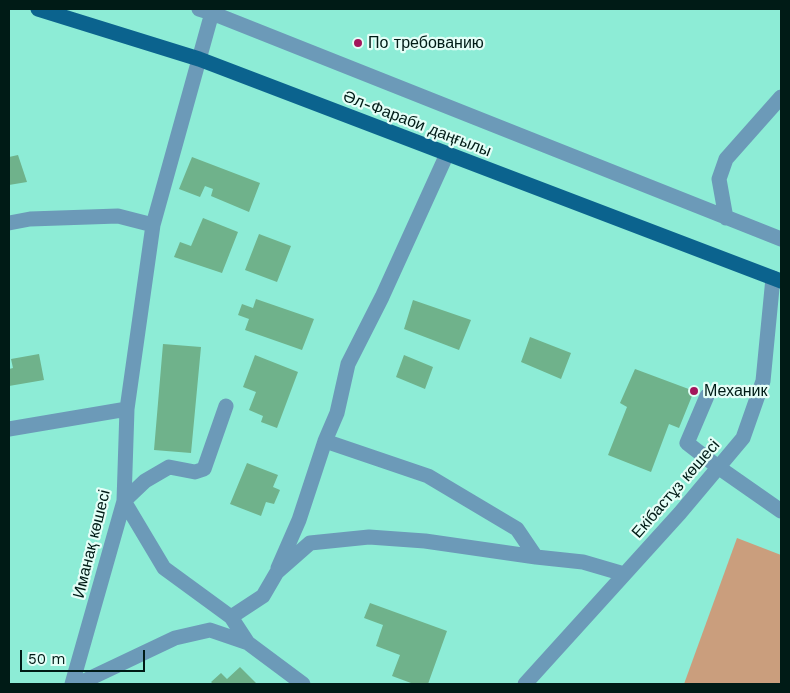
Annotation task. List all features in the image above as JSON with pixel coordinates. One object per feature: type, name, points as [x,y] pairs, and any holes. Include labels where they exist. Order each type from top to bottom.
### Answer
[{"type":"main road","name":"Әл-Фараби даңғылы","points":[[38,9],[199,59],[777,279]]},
{"type":"street","name":"Иманақ көшесі","points":[[72,684],[124,501],[127,409],[153,225],[199,59],[208,10]]},
{"type":"street","points":[[208,10],[781,239]]},
{"type":"street","points":[[726,218],[719,179],[726,159],[781,97]]},
{"type":"street","points":[[231,617],[263,596],[277,572],[299,520],[337,413],[348,364],[382,297],[446,154]]},
{"type":"street","points":[[9,223],[30,219],[118,216],[153,225]]},
{"type":"street","name":"Екібастұз көшесі","points":[[525,684],[680,513],[743,438],[762,381],[777,279]]},
{"type":"street","points":[[707,396],[687,443],[781,511]]},
{"type":"street","points":[[226,406],[204,469],[195,472],[169,467],[145,481],[124,501],[164,568],[231,617],[248,643]]},
{"type":"street","points":[[9,429],[127,409]]},
{"type":"street","points":[[326,441],[428,476],[517,529],[536,557]]},
{"type":"street","points":[[277,572],[310,542],[369,538],[425,541],[582,562],[624,574]]},
{"type":"street","points":[[78,684],[176,638],[210,630],[248,643],[303,684]]},
{"type":"shaded area","points":[[737,538],[781,555],[781,684],[684,684]]},
{"type":"building","points":[[18,155],[27,182],[9,185],[9,157]]},
{"type":"building","points":[[192,157],[260,183],[249,212],[211,196],[213,189],[205,186],[200,197],[179,189]]},
{"type":"building","points":[[203,218],[238,232],[222,273],[174,257],[180,242],[191,246]]},
{"type":"building","points":[[259,234],[291,246],[277,282],[245,270]]},
{"type":"building","points":[[256,299],[314,319],[302,350],[245,330],[249,319],[238,315],[242,304],[253,308]]},
{"type":"building","points":[[413,300],[471,320],[459,350],[404,329]]},
{"type":"building","points":[[530,337],[571,353],[561,379],[521,362]]},
{"type":"building","points":[[163,344],[201,347],[191,453],[154,450]]},
{"type":"building","points":[[39,354],[44,380],[9,386],[9,369],[13,368],[11,359]]},
{"type":"building","points":[[255,355],[298,372],[277,428],[261,422],[263,416],[249,410],[256,392],[243,387]]},
{"type":"building","points":[[404,355],[433,367],[425,389],[396,377]]},
{"type":"building","points":[[635,369],[694,391],[679,428],[669,424],[651,472],[608,455],[627,407],[620,403]]},
{"type":"building","points":[[247,463],[278,475],[273,487],[280,490],[274,504],[266,502],[261,516],[230,504]]},
{"type":"building","points":[[370,603],[447,631],[428,684],[411,684],[392,676],[400,655],[376,646],[383,625],[364,618]]},
{"type":"building","points":[[240,667],[257,684],[213,684],[211,682],[221,673],[227,679]]},
{"type":"place","name":"По требованию","points":[[358,43]]},
{"type":"place","name":"Механик","points":[[694,391]]}]
